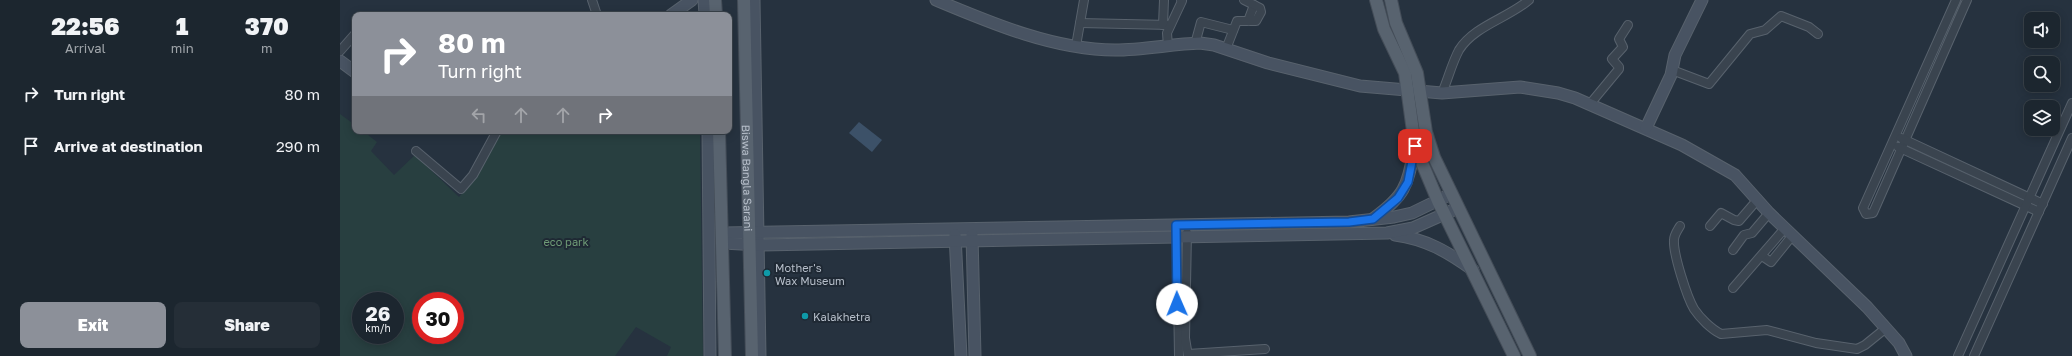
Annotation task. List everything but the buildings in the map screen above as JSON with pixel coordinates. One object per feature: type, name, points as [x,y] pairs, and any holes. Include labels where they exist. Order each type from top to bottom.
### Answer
[{"type":"main road","points":[[715,0],[716,12]]},
{"type":"main road","name":"Biswa Bangla Sarani","points":[[744,0],[754,239],[752,356]]},
{"type":"main road","points":[[1376,0],[1384,29],[1414,90],[1429,144],[1451,194],[1530,356]]},
{"type":"main road","points":[[1391,0],[1396,23],[1414,65],[1415,146],[1438,201],[1514,356]]},
{"type":"main road","points":[[719,134],[725,356]]},
{"type":"street","points":[[592,0],[596,12]]},
{"type":"street","points":[[675,12],[692,0]]},
{"type":"street","points":[[704,0],[704,12]]},
{"type":"street","points":[[754,0],[754,239],[760,356]]},
{"type":"street","points":[[936,0],[1040,38],[1076,46],[1115,50],[1195,44],[1214,45],[1268,63],[1360,86],[1442,93],[1520,87],[1558,93],[1590,104],[1682,145],[1735,175],[1769,213],[1848,287],[1886,328],[1903,350]]},
{"type":"street","points":[[1076,46],[1084,0]]},
{"type":"street","points":[[1164,0],[1168,46]]},
{"type":"street","points":[[1167,25],[1182,0]]},
{"type":"street","points":[[1226,49],[1237,21],[1256,22],[1262,12],[1260,8],[1244,0]]},
{"type":"street","points":[[1442,93],[1459,51],[1466,42],[1529,0]]},
{"type":"street","points":[[1646,128],[1672,70],[1675,55],[1702,0]]},
{"type":"street","points":[[1956,0],[1862,208],[1866,214],[1873,213],[1967,0]]},
{"type":"street","points":[[1672,70],[1710,84],[1750,34],[1765,30],[1781,16],[1809,27],[1818,34]]},
{"type":"street","points":[[1195,44],[1200,22],[1233,30]]},
{"type":"street","points":[[1080,23],[1167,25]]},
{"type":"street","points":[[1590,104],[1619,69],[1612,59],[1623,47],[1619,39],[1628,25]]},
{"type":"street","points":[[340,51],[352,37]]},
{"type":"street","points":[[340,61],[352,70]]},
{"type":"street","points":[[1958,356],[2072,103]]},
{"type":"street","points":[[416,151],[461,190],[473,175],[495,134]]},
{"type":"street","points":[[708,134],[710,356]]},
{"type":"street","points":[[1895,136],[2042,204]]},
{"type":"street","points":[[1974,356],[2072,138]]},
{"type":"street","points":[[1891,144],[2038,212]]},
{"type":"street","points":[[1373,219],[1391,206],[1404,190],[1415,146]]},
{"type":"street","points":[[754,239],[841,229],[971,229],[1349,222],[1394,218],[1412,213],[1451,194]]},
{"type":"street","points":[[1710,226],[1721,213],[1739,221],[1758,199]]},
{"type":"street","points":[[723,238],[972,241],[1387,233],[1413,228],[1458,208]]},
{"type":"street","points":[[1733,250],[1744,235],[1752,233],[1769,213]]},
{"type":"street","points":[[1181,225],[1188,355],[1265,349]]},
{"type":"street","points":[[1680,226],[1675,234],[1674,246],[1687,294],[1694,309],[1718,333],[1726,335],[1771,331],[1816,343],[1857,349],[1865,345],[1886,328]]},
{"type":"street","points":[[954,229],[961,356]]},
{"type":"street","points":[[971,229],[975,356]]},
{"type":"street","points":[[1733,288],[1762,256],[1789,232]]},
{"type":"street","points":[[1387,233],[1418,239],[1434,245],[1473,271]]},
{"type":"street","points":[[1179,356],[1182,237]]},
{"type":"green space","name":"eco park","points":[[340,114],[352,123],[352,134],[367,134],[377,142],[371,151],[394,175],[415,155],[459,197],[477,175],[499,134],[700,134],[703,356],[667,356],[671,347],[636,327],[615,356],[340,356]]},
{"type":"water","points":[[859,122],[882,140],[872,152],[849,133]]},
{"type":"place","name":"Mother's Wax Museum","points":[[767,273]]},
{"type":"place","name":"Kalakhetra","points":[[805,316]]},
{"type":"route","points":[[1177,304],[1176,225],[1349,222],[1373,219],[1391,206],[1404,190],[1408,182],[1415,146]]}]
